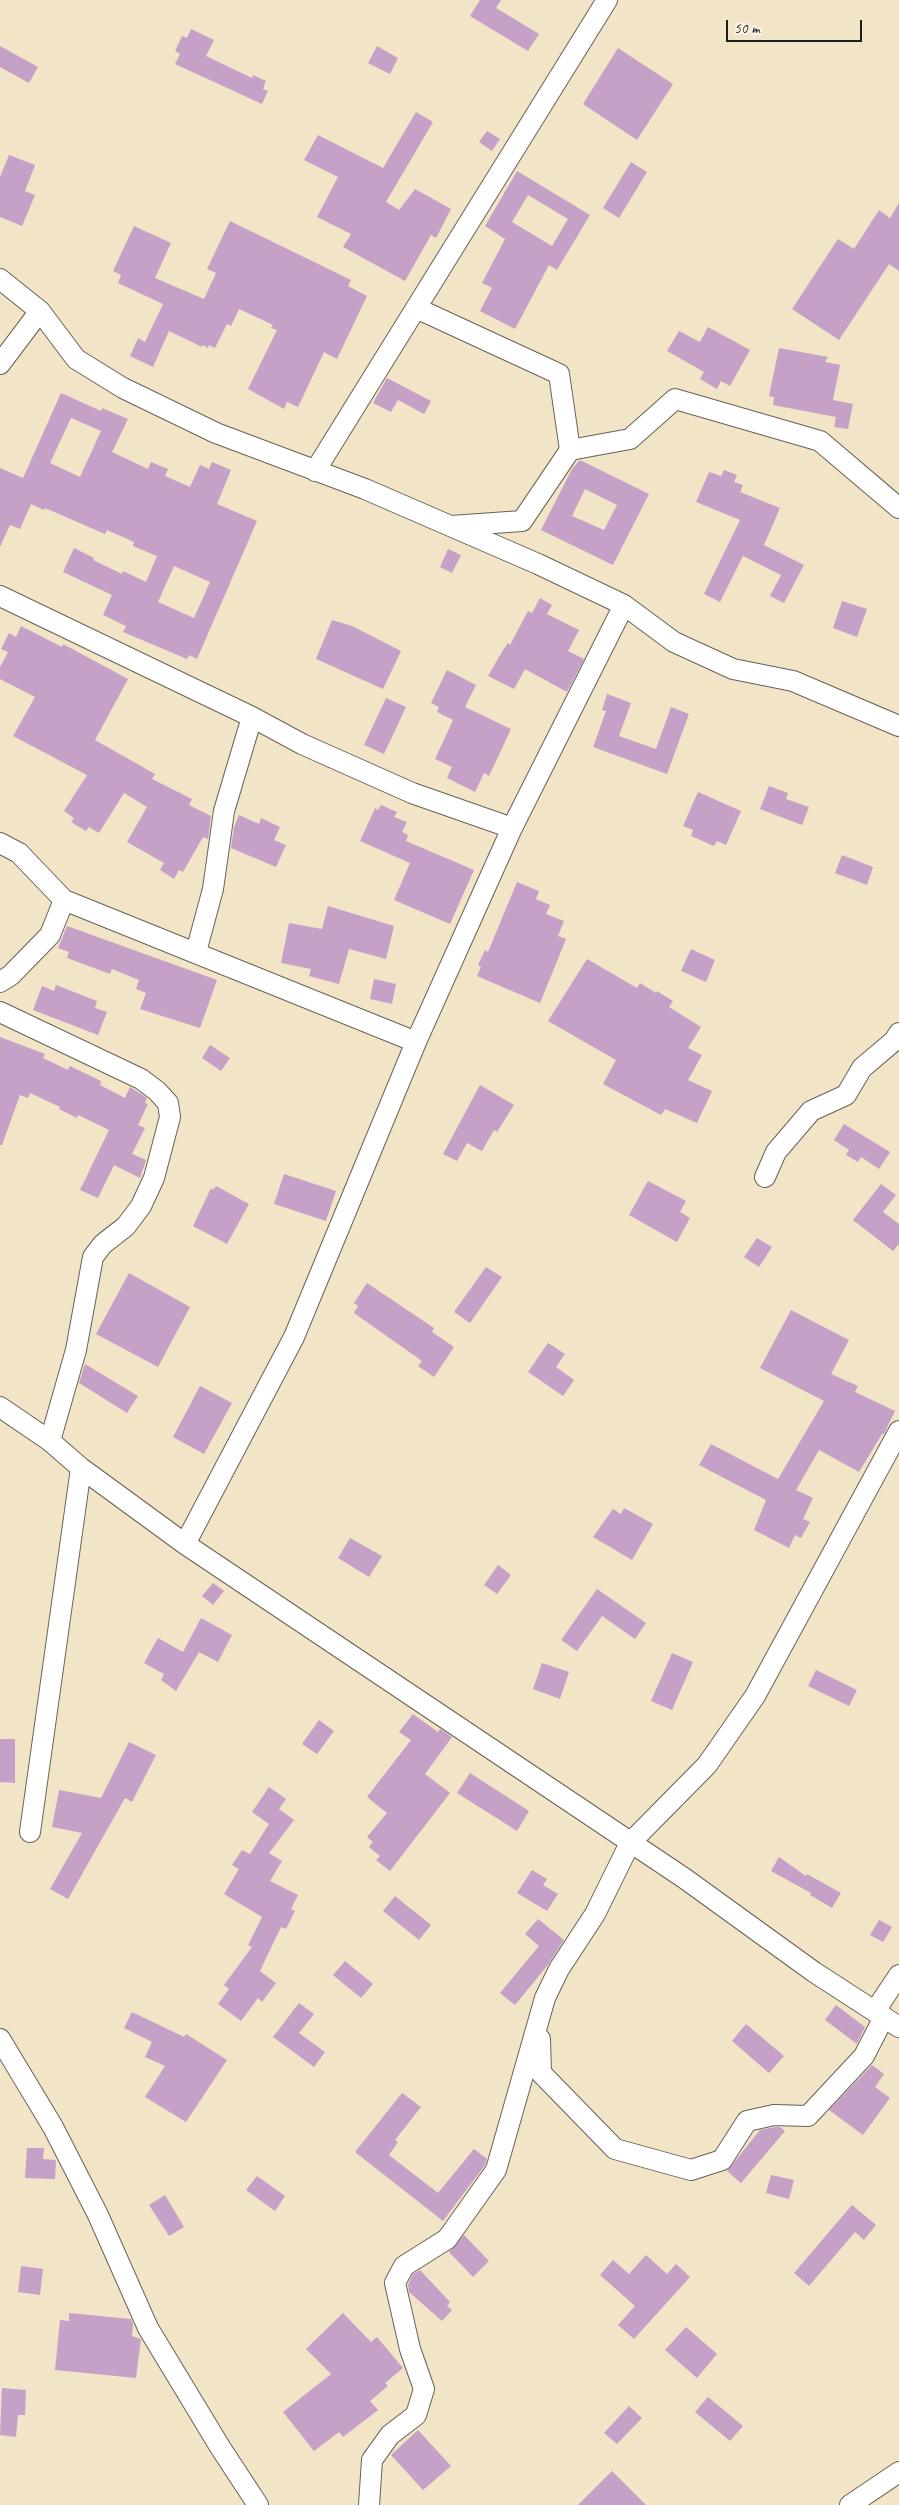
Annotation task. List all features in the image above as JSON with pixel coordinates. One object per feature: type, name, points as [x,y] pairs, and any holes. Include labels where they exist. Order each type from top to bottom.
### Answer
[{"type":"street","points":[[315,471],[607,0]]},
{"type":"street","points":[[0,279],[40,310],[76,359],[123,388],[216,433],[365,489],[538,564],[624,605],[674,642],[733,669],[793,681],[899,726]]},
{"type":"street","points":[[416,308],[559,374],[570,450],[522,521],[447,526]]},
{"type":"street","points":[[0,364],[40,310]]},
{"type":"street","points":[[570,450],[630,439],[675,400],[820,441],[899,508]]},
{"type":"street","points":[[0,596],[252,717],[302,744],[412,793],[512,828]]},
{"type":"street","points":[[185,1544],[294,1337],[416,1042],[512,828],[624,605]]},
{"type":"street","points":[[196,952],[214,889],[224,811],[252,717]]},
{"type":"street","points":[[0,843],[19,853],[64,900],[416,1042]]},
{"type":"street","points":[[4,976],[50,935],[64,900]]},
{"type":"street","points":[[0,1012],[141,1079],[157,1091],[168,1103],[170,1117],[154,1178],[141,1206],[126,1226],[103,1244],[93,1257],[76,1350],[50,1441]]},
{"type":"street","points":[[765,1177],[776,1152],[811,1111],[846,1094],[862,1068],[894,1041],[899,1033]]},
{"type":"street","points":[[0,1407],[50,1441],[81,1468],[185,1544],[630,1843],[886,2018]]},
{"type":"street","points":[[369,2505],[372,2460],[390,2435],[416,2415],[424,2388],[410,2350],[395,2283],[404,2266],[447,2239],[496,2170],[545,1998],[559,1969],[596,1914],[630,1843],[707,1765],[755,1696],[899,1432]]},
{"type":"street","points":[[30,1832],[81,1468]]},
{"type":"street","points":[[545,1998],[540,2040],[541,2073],[615,2149],[691,2170],[722,2160],[747,2121],[774,2115],[808,2116],[864,2056],[886,2018],[899,1975]]},
{"type":"street","points":[[0,2040],[53,2127],[98,2216],[148,2328],[220,2447],[258,2505]]},
{"type":"street","points":[[850,2505],[899,2472]]},
{"type":"building","points":[[480,0],[501,0],[496,8],[539,34],[528,51],[470,16]]},
{"type":"building","points":[[191,29],[214,40],[206,56],[252,78],[253,75],[266,81],[263,89],[268,91],[262,104],[175,64],[180,54],[175,51],[182,36],[187,38]]},
{"type":"building","points":[[0,46],[38,67],[29,83],[0,67]]},
{"type":"building","points":[[377,46],[398,58],[390,74],[368,63]]},
{"type":"building","points":[[618,48],[673,84],[637,140],[583,104]]},
{"type":"building","points":[[416,112],[433,122],[386,202],[399,210],[415,189],[451,209],[436,238],[431,235],[405,281],[343,247],[351,234],[317,217],[338,177],[304,160],[318,135],[383,168]]},
{"type":"building","points":[[487,131],[500,139],[492,151],[479,142]]},
{"type":"building","points":[[9,155],[35,165],[25,191],[35,195],[22,226],[0,217],[0,177]]},
{"type":"building","points":[[631,162],[647,172],[619,218],[603,208]]},
{"type":"building","points":[[517,171],[590,215],[557,270],[549,265],[515,329],[480,311],[492,288],[482,283],[505,239],[485,226]],"holes":[[[528,195],[568,219],[552,246],[512,222]]]},
{"type":"building","points":[[899,203],[899,271],[889,264],[839,340],[792,309],[838,239],[854,249],[879,210],[890,218]]},
{"type":"building","points":[[230,221],[351,280],[348,286],[367,296],[337,359],[324,352],[298,407],[287,402],[284,409],[248,389],[277,330],[271,328],[273,325],[239,309],[231,326],[227,324],[215,348],[209,345],[208,348],[203,345],[202,347],[169,331],[153,367],[130,356],[138,338],[145,342],[163,304],[118,283],[121,275],[113,271],[134,226],[171,243],[155,278],[204,299],[216,273],[207,269]]},
{"type":"building","points":[[708,327],[750,350],[730,386],[721,381],[717,389],[700,379],[704,372],[667,351],[679,331],[700,342]]},
{"type":"building","points":[[779,348],[828,357],[825,362],[840,365],[833,400],[853,404],[848,429],[834,427],[836,417],[773,405],[774,397],[769,396]]},
{"type":"building","points":[[387,378],[431,401],[424,414],[398,400],[391,412],[373,403]]},
{"type":"building","points":[[61,393],[101,411],[102,408],[128,419],[112,452],[148,469],[151,462],[168,469],[165,476],[190,487],[200,465],[209,469],[212,462],[231,470],[217,504],[257,521],[197,659],[189,655],[187,659],[123,632],[126,626],[103,615],[112,595],[63,572],[74,548],[94,558],[93,560],[122,574],[123,571],[146,582],[157,556],[133,546],[134,542],[107,530],[105,534],[45,508],[44,510],[31,504],[20,529],[10,525],[0,547],[0,468],[23,478]],"holes":[[[71,418],[101,431],[80,477],[50,463]],[[174,566],[210,582],[194,618],[158,602]]]},
{"type":"building","points":[[580,460],[649,494],[613,565],[541,530],[572,469]],"holes":[[[585,489],[617,505],[604,530],[572,516]]]},
{"type":"building","points":[[724,470],[737,475],[734,482],[743,485],[740,492],[780,508],[764,545],[804,565],[784,603],[770,596],[781,575],[743,556],[720,602],[704,594],[740,520],[696,502],[709,472],[721,476]]},
{"type":"building","points":[[448,549],[461,555],[452,573],[440,567]]},
{"type":"building","points":[[540,598],[552,605],[547,614],[579,630],[568,651],[584,659],[567,692],[525,669],[514,689],[488,676],[508,643],[510,645],[528,611],[532,613]]},
{"type":"building","points":[[842,601],[867,609],[857,637],[833,628]]},
{"type":"building","points":[[332,620],[352,626],[401,651],[383,689],[316,659]]},
{"type":"building","points":[[21,626],[62,647],[63,644],[128,679],[95,740],[155,774],[152,779],[192,799],[189,805],[211,816],[208,839],[203,837],[183,872],[179,870],[174,879],[160,870],[164,863],[127,842],[147,807],[124,793],[99,833],[89,827],[86,831],[71,822],[74,818],[64,811],[87,775],[13,736],[35,697],[0,679],[0,667],[8,652],[1,649],[9,633],[16,637]]},
{"type":"building","points":[[447,670],[476,685],[465,707],[511,729],[489,776],[484,773],[475,792],[447,778],[452,767],[435,759],[453,720],[437,712],[439,707],[431,703]]},
{"type":"building","points":[[607,694],[631,703],[619,736],[656,749],[671,707],[689,714],[667,774],[593,747],[606,711],[602,710]]},
{"type":"building","points":[[386,698],[406,707],[384,754],[364,745]]},
{"type":"building","points":[[769,786],[788,793],[786,799],[809,807],[802,825],[760,809]]},
{"type":"building","points":[[698,792],[741,811],[726,845],[717,841],[714,846],[691,836],[693,830],[683,826]]},
{"type":"building","points":[[381,805],[397,812],[394,817],[407,822],[402,832],[408,835],[406,841],[474,870],[450,924],[394,900],[410,863],[360,841],[375,808],[378,810]]},
{"type":"building","points":[[239,815],[259,824],[261,818],[280,827],[274,840],[286,845],[276,867],[231,848],[234,827]]},
{"type":"building","points":[[842,855],[873,867],[867,885],[835,873]]},
{"type":"building","points":[[517,882],[539,891],[536,899],[550,905],[546,914],[564,921],[558,936],[566,939],[540,1003],[477,976],[481,967],[478,965],[485,950],[488,952]]},
{"type":"building","points":[[328,906],[394,926],[386,959],[349,949],[339,984],[309,976],[311,969],[281,963],[289,923],[322,929]]},
{"type":"building","points":[[67,926],[217,980],[200,1028],[140,1009],[146,993],[136,989],[139,980],[112,969],[110,974],[67,958],[69,952],[58,948]]},
{"type":"building","points":[[691,949],[715,960],[706,982],[681,971]]},
{"type":"building","points":[[587,959],[637,988],[640,983],[656,993],[657,991],[673,1001],[669,1007],[701,1027],[688,1048],[702,1055],[688,1080],[712,1091],[697,1123],[665,1109],[661,1115],[603,1084],[616,1060],[548,1021]]},
{"type":"building","points":[[374,979],[396,984],[392,1004],[370,999]]},
{"type":"building","points":[[56,985],[97,1001],[95,1008],[107,1012],[98,1035],[33,1010],[42,986],[54,991]]},
{"type":"building","points":[[0,1037],[45,1054],[43,1058],[68,1070],[70,1066],[101,1081],[100,1085],[125,1098],[130,1087],[147,1098],[145,1103],[148,1104],[138,1125],[145,1128],[132,1154],[146,1160],[140,1178],[114,1165],[98,1198],[80,1190],[109,1130],[78,1115],[77,1118],[59,1109],[60,1107],[30,1093],[28,1098],[20,1095],[2,1145],[0,1145]]},
{"type":"building","points":[[210,1045],[230,1058],[221,1071],[202,1058]]},
{"type":"building","points":[[480,1085],[514,1105],[497,1132],[494,1130],[482,1151],[467,1143],[457,1161],[443,1154]]},
{"type":"building","points":[[844,1124],[890,1152],[879,1169],[861,1157],[858,1162],[846,1155],[849,1150],[834,1140]]},
{"type":"building","points":[[284,1174],[336,1191],[326,1221],[274,1204]]},
{"type":"building","points":[[648,1181],[686,1201],[680,1212],[690,1218],[677,1242],[629,1215]]},
{"type":"building","points":[[881,1184],[896,1195],[883,1212],[899,1224],[899,1244],[893,1251],[853,1220]]},
{"type":"building","points":[[216,1186],[249,1204],[227,1244],[193,1226],[211,1188],[213,1190]]},
{"type":"building","points":[[757,1238],[772,1247],[759,1267],[744,1257]]},
{"type":"building","points":[[486,1267],[502,1277],[470,1323],[454,1312]]},
{"type":"building","points":[[129,1273],[190,1307],[158,1367],[96,1334]]},
{"type":"building","points":[[367,1283],[434,1328],[432,1332],[454,1347],[434,1377],[418,1366],[422,1361],[354,1313],[358,1306],[354,1303]]},
{"type":"building","points":[[791,1310],[849,1340],[831,1374],[858,1386],[855,1392],[895,1411],[884,1434],[882,1434],[859,1472],[819,1450],[796,1490],[813,1498],[803,1519],[810,1522],[801,1538],[795,1535],[789,1548],[754,1530],[766,1500],[699,1465],[711,1444],[778,1479],[824,1401],[760,1368]]},
{"type":"building","points":[[548,1343],[565,1354],[556,1367],[574,1380],[563,1396],[528,1372]]},
{"type":"building","points":[[85,1364],[138,1396],[127,1413],[79,1383]]},
{"type":"building","points":[[200,1386],[232,1403],[204,1454],[173,1437]]},
{"type":"building","points":[[624,1508],[653,1524],[632,1560],[593,1537],[613,1509],[621,1514]]},
{"type":"building","points":[[350,1538],[382,1556],[369,1577],[338,1558]]},
{"type":"building","points":[[498,1565],[511,1575],[497,1594],[484,1585]]},
{"type":"building","points":[[213,1583],[224,1591],[213,1605],[202,1596]]},
{"type":"building","points":[[597,1589],[646,1623],[635,1639],[602,1616],[577,1651],[561,1640]]},
{"type":"building","points":[[201,1618],[232,1635],[218,1662],[199,1652],[176,1691],[161,1680],[164,1674],[144,1663],[158,1638],[183,1652]]},
{"type":"building","points":[[672,1653],[693,1662],[672,1710],[651,1701]]},
{"type":"building","points":[[542,1663],[569,1672],[560,1699],[533,1689]]},
{"type":"building","points":[[816,1670],[857,1690],[849,1706],[808,1686]]},
{"type":"building","points":[[413,1714],[438,1732],[440,1729],[452,1737],[425,1774],[450,1793],[390,1871],[376,1860],[380,1856],[369,1847],[373,1842],[367,1837],[387,1813],[367,1797],[411,1740],[399,1732]]},
{"type":"building","points":[[319,1720],[334,1731],[317,1754],[302,1744]]},
{"type":"building","points":[[0,1739],[15,1739],[15,1783],[0,1782]]},
{"type":"building","points":[[129,1742],[156,1755],[132,1802],[125,1798],[68,1899],[50,1889],[82,1833],[52,1827],[59,1790],[101,1798]]},
{"type":"building","points":[[470,1773],[529,1811],[517,1831],[457,1793]]},
{"type":"building","points":[[269,1787],[286,1799],[279,1809],[294,1820],[269,1853],[282,1861],[270,1881],[298,1895],[291,1909],[295,1911],[286,1929],[281,1927],[260,1971],[276,1983],[262,2002],[258,1998],[241,2021],[218,2004],[229,1989],[224,1985],[252,1947],[248,1945],[262,1917],[224,1894],[239,1869],[232,1865],[242,1850],[250,1854],[269,1824],[252,1812]]},
{"type":"building","points":[[779,1857],[806,1876],[807,1874],[841,1893],[832,1908],[810,1895],[811,1893],[771,1871]]},
{"type":"building","points":[[532,1870],[547,1879],[543,1885],[558,1894],[547,1911],[517,1893]]},
{"type":"building","points":[[395,1896],[431,1925],[419,1940],[383,1911]]},
{"type":"building","points":[[538,1919],[564,1940],[547,1966],[515,2005],[500,1993],[539,1946],[525,1934]]},
{"type":"building","points":[[879,1920],[892,1927],[883,1942],[870,1935]]},
{"type":"building","points":[[345,1961],[373,1984],[361,1998],[333,1975]]},
{"type":"building","points":[[299,2003],[314,2014],[299,2033],[325,2052],[314,2067],[273,2037]]},
{"type":"building","points":[[836,2005],[865,2027],[857,2044],[825,2020]]},
{"type":"building","points":[[132,2012],[184,2037],[186,2034],[227,2060],[186,2122],[145,2097],[165,2066],[145,2057],[152,2042],[124,2028]]},
{"type":"building","points":[[746,2024],[784,2056],[769,2073],[732,2041]]},
{"type":"building","points":[[872,2065],[884,2074],[875,2087],[890,2098],[863,2135],[829,2110]]},
{"type":"building","points":[[402,2093],[421,2107],[395,2140],[398,2142],[389,2155],[438,2193],[474,2149],[487,2159],[485,2165],[443,2221],[355,2152]]},
{"type":"building","points":[[780,2127],[785,2131],[741,2183],[727,2171],[760,2130]]},
{"type":"building","points":[[27,2148],[44,2148],[43,2159],[56,2160],[55,2179],[25,2178]]},
{"type":"building","points":[[771,2175],[794,2180],[789,2199],[766,2193]]},
{"type":"building","points":[[257,2176],[285,2196],[275,2211],[246,2190]]},
{"type":"building","points":[[165,2195],[184,2227],[169,2236],[149,2205]]},
{"type":"building","points":[[852,2205],[876,2225],[864,2240],[855,2232],[809,2286],[794,2273]]},
{"type":"building","points":[[464,2235],[489,2261],[473,2277],[449,2252]]},
{"type":"building","points":[[646,2255],[667,2274],[676,2264],[690,2277],[634,2339],[618,2325],[635,2306],[600,2275],[613,2260],[629,2274]]},
{"type":"building","points":[[21,2266],[43,2269],[40,2295],[18,2292]]},
{"type":"building","points":[[420,2270],[450,2302],[447,2306],[452,2310],[442,2321],[409,2292],[408,2285],[413,2274]]},
{"type":"building","points":[[69,2313],[131,2319],[133,2324],[132,2336],[141,2339],[136,2378],[55,2370],[60,2320],[69,2321]]},
{"type":"building","points":[[343,2313],[371,2342],[377,2337],[403,2368],[385,2383],[388,2386],[370,2401],[378,2410],[343,2437],[339,2432],[314,2451],[283,2412],[331,2374],[306,2349]]},
{"type":"building","points":[[686,2327],[717,2354],[697,2378],[665,2350]]},
{"type":"building","points":[[2,2388],[26,2390],[25,2415],[18,2415],[16,2437],[0,2435]]},
{"type":"building","points":[[708,2397],[743,2426],[730,2441],[695,2412]]},
{"type":"building","points":[[629,2406],[642,2418],[617,2444],[604,2433]]},
{"type":"building","points":[[418,2430],[451,2466],[423,2490],[391,2455]]},
{"type":"building","points":[[612,2471],[646,2505],[578,2505]]}]
